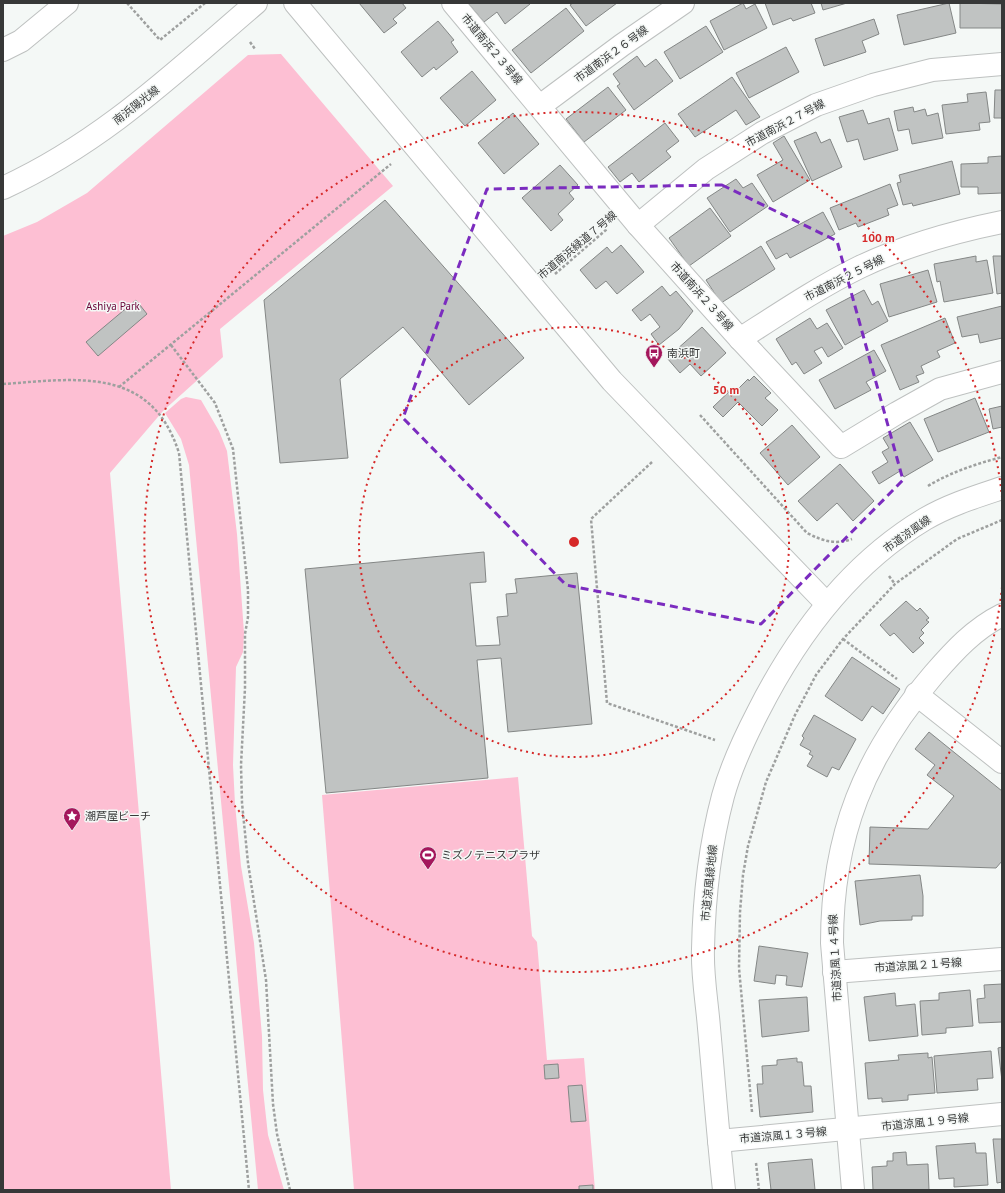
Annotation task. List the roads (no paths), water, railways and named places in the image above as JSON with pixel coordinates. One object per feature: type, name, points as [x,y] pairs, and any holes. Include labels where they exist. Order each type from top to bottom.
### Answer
[{"type":"street","points":[[3,50],[21,42],[67,3]]},
{"type":"street","name":"南浜陽光線","points":[[3,188],[27,177],[74,150],[120,118],[164,83],[184,64],[256,3]]},
{"type":"street","points":[[295,3],[612,381],[826,604]]},
{"type":"street","name":"市道南浜２３号線","points":[[453,3],[633,218],[740,339],[841,447],[940,389],[1002,372]]},
{"type":"street","name":"市道南浜２６号線","points":[[540,106],[683,3]]},
{"type":"street","name":"市道南浜２７号線","points":[[633,218],[762,133],[816,105],[873,85],[932,70],[1002,64]]},
{"type":"street","name":"市道南浜２５号線","points":[[740,339],[800,301],[860,267],[906,248],[956,232],[1002,222]]},
{"type":"street","name":"市道涼風線","points":[[826,604],[847,581],[872,558],[925,520],[960,502],[1002,488]]},
{"type":"street","name":"市道涼風緑地線","points":[[724,1190],[703,951],[706,903],[713,844],[723,796],[738,753],[778,674],[826,604]]},
{"type":"street","name":"市道涼風１４号線","points":[[853,1190],[832,943],[833,900],[840,851],[850,815],[871,764],[890,732],[916,694],[963,642],[980,628],[1002,615]]},
{"type":"street","points":[[916,694],[1002,762]]},
{"type":"street","name":"市道涼風２１号線","points":[[834,972],[1002,959]]},
{"type":"street","name":"市道涼風１９号線","points":[[848,1129],[1002,1114]]},
{"type":"street","name":"市道涼風１３号線","points":[[719,1141],[848,1129]]},
{"type":"place","name":"南浜町","points":[[654,368]]},
{"type":"place","name":"潮芦屋ビーチ","points":[[72,831]]},
{"type":"place","name":"ミズノテニスプラザ","points":[[428,870]]},
{"type":"park label","name":"Ashiya Park","points":[[113,306]]}]
